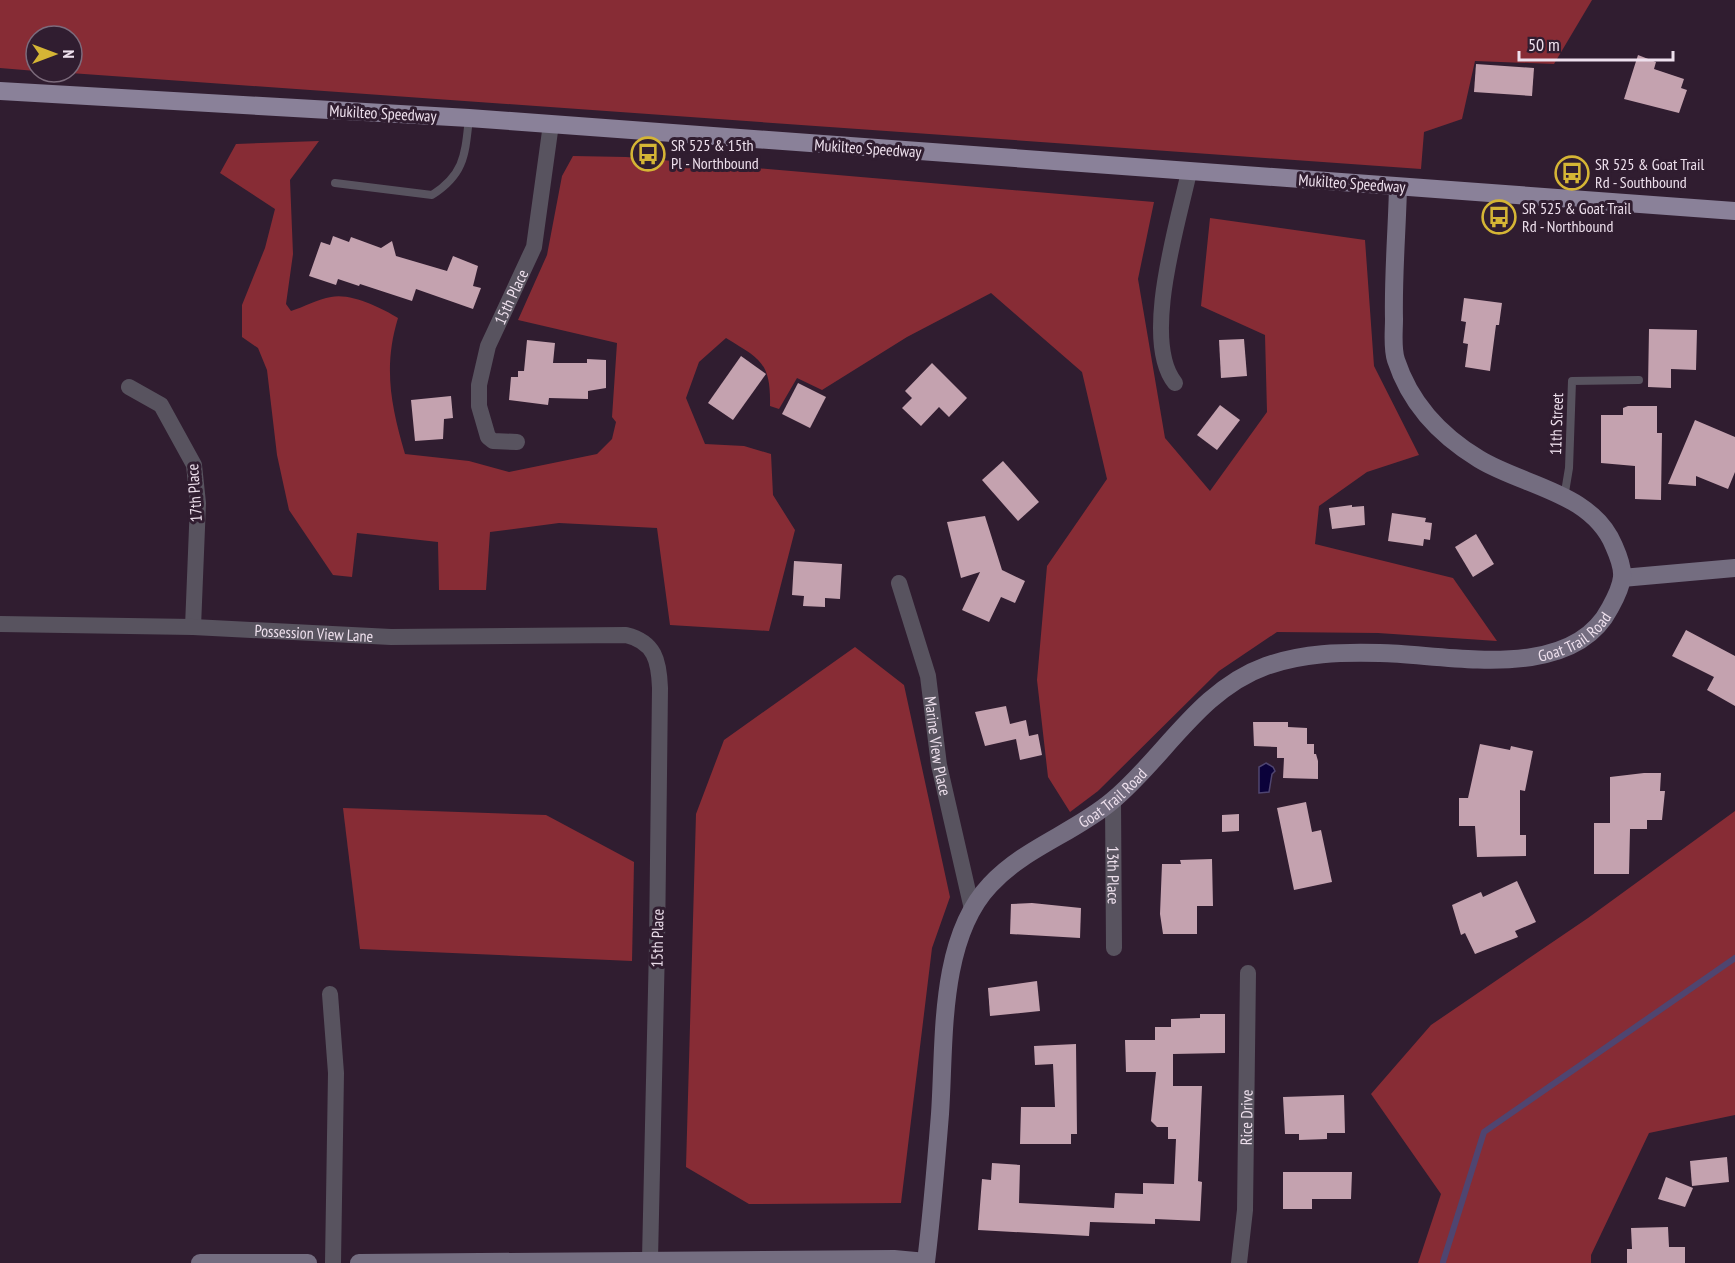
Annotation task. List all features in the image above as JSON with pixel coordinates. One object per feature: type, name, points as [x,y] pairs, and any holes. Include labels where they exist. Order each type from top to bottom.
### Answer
[{"type":"main road","name":"Mukilteo Speedway","points":[[0,92],[469,118],[1735,211]]},
{"type":"street","name":"15th Place","points":[[517,441],[493,441],[488,437],[479,406],[479,385],[488,346],[534,247],[551,124]]},
{"type":"street","points":[[1175,383],[1167,374],[1161,350],[1161,301],[1189,172]]},
{"type":"street","points":[[1398,187],[1393,292],[1395,357],[1416,403],[1441,431],[1472,455],[1505,473],[1581,506],[1606,530],[1620,560],[1622,578],[1735,568]]},
{"type":"street","name":"17th Place","points":[[129,387],[161,405],[195,465],[198,503],[193,627]]},
{"type":"street","name":"Goat Trail Road","points":[[359,1263],[650,1259],[894,1259],[928,1263],[950,976],[962,928],[972,909],[990,885],[1010,867],[1113,801],[1206,704],[1232,683],[1263,667],[1298,656],[1341,652],[1404,654],[1465,661],[1508,660],[1549,652],[1571,646],[1599,624],[1608,613],[1622,578]]},
{"type":"street","name":"Marine View Place","points":[[900,583],[928,676],[939,765],[972,909]]},
{"type":"street","name":"Possession View Lane","points":[[0,624],[193,627],[391,637],[626,635]]},
{"type":"street","name":"15th Place","points":[[626,635],[638,638],[654,651],[659,665],[660,688],[650,1259]]},
{"type":"street","name":"13th Place","points":[[1113,801],[1114,948]]},
{"type":"street","name":"Rice Drive","points":[[1239,1263],[1245,1210],[1248,973]]},
{"type":"street","points":[[330,994],[336,1073],[333,1263]]},
{"type":"street","points":[[200,1263],[308,1263]]},
{"type":"lane","points":[[335,183],[432,195],[451,182],[458,170],[465,151],[469,118]]},
{"type":"lane","name":"11th Street","points":[[1564,498],[1569,468],[1572,381],[1639,380]]},
{"type":"shaded area","points":[[0,0],[1592,0],[1554,64],[1475,61],[1462,119],[1424,132],[1421,169],[84,74],[84,24],[24,24],[24,70],[0,68]]},
{"type":"shaded area","points":[[319,141],[290,180],[293,254],[286,304],[291,311],[326,298],[348,297],[375,306],[398,318],[393,336],[390,370],[393,403],[405,454],[469,461],[509,472],[597,454],[612,439],[616,422],[612,417],[617,343],[518,320],[547,255],[562,176],[573,156],[626,157],[1154,202],[1138,279],[1165,438],[1210,491],[1267,412],[1265,335],[1201,306],[1210,218],[1365,240],[1374,366],[1419,455],[1367,472],[1319,506],[1315,544],[1453,578],[1497,641],[1378,633],[1277,632],[1219,671],[1098,791],[1070,812],[1048,777],[1037,680],[1047,566],[1107,479],[1082,372],[991,293],[907,337],[822,390],[797,378],[779,409],[770,406],[768,380],[761,363],[726,338],[699,362],[686,398],[705,444],[744,446],[771,454],[773,495],[795,530],[769,631],[670,625],[657,528],[559,523],[490,532],[486,590],[439,590],[438,542],[357,533],[352,577],[333,575],[289,510],[277,455],[267,370],[258,348],[242,337],[242,305],[265,248],[275,209],[220,173],[236,144]]},
{"type":"shaded area","points":[[855,647],[904,685],[950,897],[932,948],[901,1203],[749,1204],[686,1167],[696,814],[724,740]]},
{"type":"shaded area","points":[[1266,763],[1275,771],[1272,774],[1269,792],[1259,793],[1259,767]]},
{"type":"shaded area","points":[[343,808],[546,815],[634,862],[632,961],[360,949]]},
{"type":"shaded area","points":[[1735,811],[1735,1115],[1649,1133],[1591,1255],[1591,1263],[1418,1263],[1441,1194],[1371,1094],[1431,1025],[1588,918]]},
{"type":"building","points":[[1638,55],[1656,62],[1654,69],[1684,79],[1681,88],[1687,90],[1679,113],[1624,99]]},
{"type":"building","points":[[1476,64],[1534,68],[1532,96],[1474,92]]},
{"type":"building","points":[[333,236],[349,242],[351,237],[381,248],[392,241],[396,256],[447,271],[453,256],[478,266],[473,286],[481,288],[473,309],[416,289],[412,301],[360,284],[359,286],[338,279],[336,285],[309,276],[321,242],[330,245]]},
{"type":"building","points":[[1464,298],[1502,303],[1499,325],[1496,325],[1490,371],[1465,367],[1468,344],[1463,343],[1466,322],[1461,321]]},
{"type":"building","points":[[1649,329],[1697,330],[1696,370],[1671,369],[1671,388],[1648,387]]},
{"type":"building","points":[[1244,339],[1247,376],[1221,378],[1219,340]]},
{"type":"building","points":[[527,340],[555,343],[553,363],[587,363],[587,359],[606,360],[606,388],[588,391],[588,399],[549,398],[548,405],[509,400],[511,377],[518,377],[518,371],[524,371]]},
{"type":"building","points":[[741,356],[766,374],[733,420],[708,403]]},
{"type":"building","points":[[932,363],[967,398],[949,417],[939,407],[921,426],[902,408],[912,398],[905,391]]},
{"type":"building","points":[[798,383],[826,397],[810,428],[782,414]]},
{"type":"building","points":[[451,396],[453,418],[444,419],[443,439],[415,441],[411,400]]},
{"type":"building","points":[[1220,405],[1240,420],[1217,450],[1197,435]]},
{"type":"building","points":[[1657,406],[1657,433],[1662,433],[1661,500],[1635,499],[1635,466],[1601,463],[1601,415],[1623,415],[1623,408]]},
{"type":"building","points":[[1695,420],[1735,437],[1735,472],[1728,489],[1696,476],[1696,486],[1668,484]]},
{"type":"building","points":[[1003,461],[1039,502],[1018,521],[982,480]]},
{"type":"building","points":[[1352,505],[1352,507],[1364,506],[1365,525],[1332,529],[1329,508]]},
{"type":"building","points":[[1392,513],[1426,518],[1425,522],[1432,523],[1430,540],[1424,539],[1423,546],[1388,541]]},
{"type":"building","points":[[985,516],[1002,570],[1025,581],[1015,603],[1001,597],[989,622],[962,610],[980,572],[961,578],[947,522]]},
{"type":"building","points":[[1476,534],[1494,564],[1473,577],[1455,547]]},
{"type":"building","points":[[794,561],[842,564],[840,599],[825,598],[825,607],[803,606],[804,596],[792,595]]},
{"type":"building","points":[[1686,630],[1735,656],[1735,706],[1707,690],[1714,677],[1672,656]]},
{"type":"building","points":[[1006,706],[1010,724],[1026,720],[1029,736],[1038,734],[1042,755],[1020,760],[1016,739],[985,746],[975,712]]},
{"type":"building","points":[[1253,722],[1288,722],[1288,727],[1307,728],[1307,744],[1314,744],[1314,754],[1318,761],[1318,779],[1283,778],[1284,758],[1277,758],[1277,747],[1254,746]]},
{"type":"building","points":[[1480,744],[1510,750],[1511,746],[1533,751],[1525,791],[1520,790],[1520,835],[1526,835],[1526,856],[1477,857],[1475,826],[1459,826],[1459,798],[1468,798]]},
{"type":"building","points":[[1661,773],[1660,791],[1665,791],[1662,820],[1647,820],[1647,829],[1630,829],[1629,874],[1594,874],[1594,823],[1610,823],[1610,777]]},
{"type":"building","points":[[1306,802],[1312,832],[1321,830],[1332,882],[1294,890],[1277,808]]},
{"type":"building","points":[[1239,814],[1239,831],[1222,832],[1222,815]]},
{"type":"building","points":[[1212,859],[1213,906],[1197,906],[1197,934],[1163,934],[1160,914],[1162,864],[1181,864],[1180,860]]},
{"type":"building","points":[[1517,881],[1536,922],[1515,931],[1518,937],[1475,954],[1465,933],[1461,935],[1452,905],[1481,892],[1483,897]]},
{"type":"building","points":[[1032,903],[1081,908],[1080,938],[1010,934],[1011,904]]},
{"type":"building","points":[[1037,981],[1040,1011],[990,1016],[988,988]]},
{"type":"building","points":[[1200,1014],[1225,1014],[1225,1053],[1173,1054],[1173,1086],[1202,1086],[1198,1181],[1202,1182],[1200,1221],[1155,1219],[1155,1224],[1090,1222],[1089,1236],[978,1230],[982,1179],[991,1180],[992,1163],[1020,1165],[1019,1203],[1114,1208],[1115,1193],[1143,1194],[1143,1183],[1174,1184],[1176,1139],[1168,1139],[1168,1127],[1157,1127],[1151,1121],[1156,1072],[1126,1072],[1125,1040],[1155,1040],[1155,1027],[1171,1027],[1171,1019],[1200,1018]]},
{"type":"building","points":[[1076,1044],[1077,1134],[1071,1134],[1071,1144],[1020,1144],[1021,1107],[1055,1107],[1053,1064],[1035,1065],[1034,1046]]},
{"type":"building","points":[[1344,1095],[1345,1133],[1327,1133],[1327,1139],[1299,1140],[1299,1134],[1285,1134],[1283,1097]]},
{"type":"building","points":[[1727,1157],[1729,1182],[1692,1186],[1690,1161]]},
{"type":"building","points":[[1283,1172],[1352,1172],[1351,1199],[1312,1199],[1312,1209],[1283,1209]]},
{"type":"building","points":[[1666,1177],[1693,1188],[1685,1207],[1658,1199]]},
{"type":"building","points":[[1668,1227],[1669,1247],[1685,1247],[1685,1263],[1627,1263],[1627,1249],[1632,1249],[1631,1228]]},
{"type":"waterway","points":[[1443,1262],[1484,1132],[1735,958]]},
{"type":"place","name":"SR 525 & 15th Pl - Northbound","points":[[648,154]]},
{"type":"place","name":"SR 525 & Goat Trail Rd - Southbound","points":[[1572,173]]},
{"type":"place","name":"SR 525 & Goat Trail Rd - Northbound","points":[[1499,217]]}]
